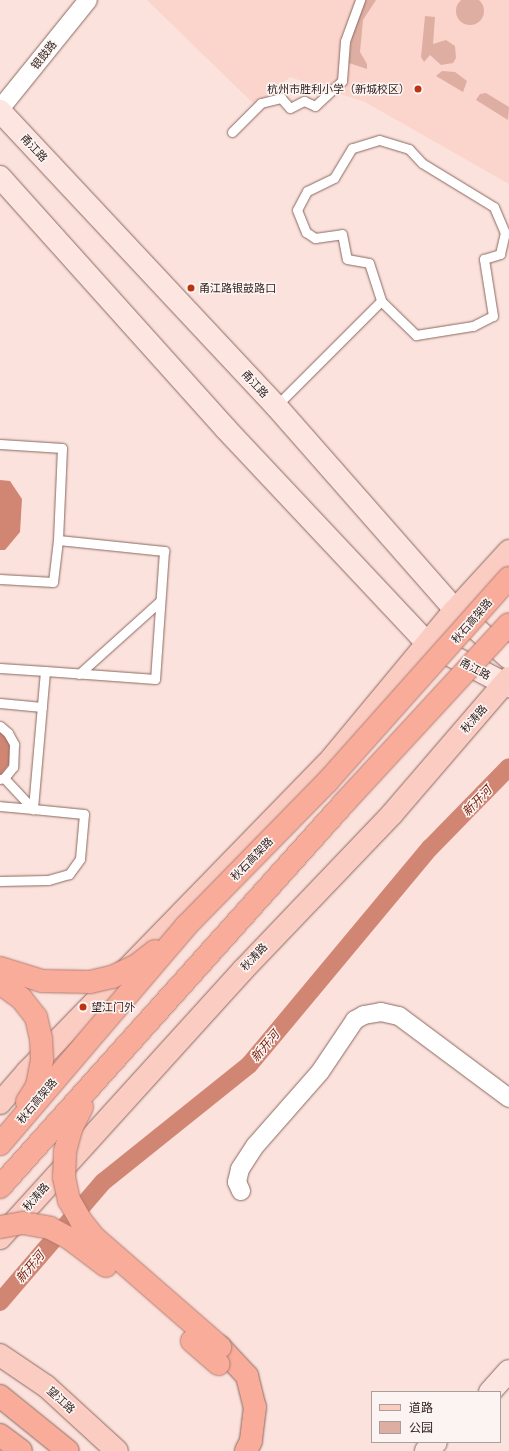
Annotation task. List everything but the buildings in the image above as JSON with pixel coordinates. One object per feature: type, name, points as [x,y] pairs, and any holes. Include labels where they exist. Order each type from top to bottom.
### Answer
[{"type":"highway","name":"秋石高架路","points":[[5,1139],[186,926],[338,771],[509,578]]},
{"type":"highway","points":[[0,1187],[344,802],[509,624]]},
{"type":"highway","points":[[0,968],[42,981],[90,982],[112,977],[136,966],[186,926]]},
{"type":"highway","points":[[0,983],[21,998],[36,1017],[41,1039],[42,1060],[37,1086],[5,1139]]},
{"type":"highway","points":[[98,1079],[71,1129],[65,1152],[64,1176],[69,1200],[81,1221],[95,1238],[220,1347],[246,1376],[255,1407],[251,1441],[246,1451]]},
{"type":"highway","points":[[0,1227],[23,1223],[36,1224],[69,1238],[92,1253],[218,1364],[234,1384],[241,1403],[241,1426],[233,1451]]},
{"type":"highway","points":[[0,1396],[68,1451]]},
{"type":"highway","points":[[0,1435],[21,1451]]},
{"type":"main road","name":"甬江路","points":[[0,110],[276,406],[455,610],[509,658]]},
{"type":"main road","name":"甬江路","points":[[0,177],[226,429],[427,643],[507,683]]},
{"type":"main road","points":[[0,1103],[27,1072],[327,764],[455,610],[509,551]]},
{"type":"main road","name":"秋涛路","points":[[0,1238],[243,970],[392,814],[507,683]]},
{"type":"main road","name":"望江路","points":[[1,1356],[46,1386],[117,1451]]},
{"type":"main road","points":[[491,1391],[509,1371]]},
{"type":"main road","points":[[426,1451],[435,1443]]},
{"type":"street","name":"银鼓路","points":[[0,110],[88,0]]},
{"type":"street","points":[[241,1191],[238,1182],[240,1169],[255,1146],[320,1072],[355,1020],[364,1015],[380,1012],[399,1016],[509,1098]]},
{"type":"lane","points":[[232,132],[261,103],[281,98],[290,108],[304,101],[315,106],[342,81],[345,41],[360,0]]},
{"type":"lane","points":[[379,140],[409,149],[422,163],[494,207],[505,233],[500,254],[484,259],[493,316],[473,326],[416,335],[381,301],[369,263],[347,259],[342,234],[315,238],[306,232],[297,210],[307,191],[334,178],[352,148],[379,140]]},
{"type":"lane","points":[[276,406],[381,301]]},
{"type":"lane","points":[[0,444],[62,448],[58,540],[53,582],[0,579]]},
{"type":"lane","points":[[0,668],[155,679],[164,551],[58,540]]},
{"type":"lane","points":[[79,674],[160,601]]},
{"type":"lane","points":[[33,809],[45,672]]},
{"type":"lane","points":[[0,703],[42,707]]},
{"type":"lane","points":[[0,726],[8,733],[14,744],[13,766],[2,778],[33,809]]},
{"type":"lane","points":[[0,806],[84,814],[80,859],[69,874],[48,880],[0,881]]},
{"type":"shaded area","name":"杭州市胜利小学（新城校区）","points":[[147,0],[509,0],[509,184],[365,102],[290,77],[256,106]]},
{"type":"shaded area","points":[[0,480],[10,481],[22,499],[20,532],[5,550],[0,550]]},
{"type":"shaded area","points":[[0,731],[12,746],[10,763],[0,776]]},
{"type":"green space","points":[[463,-1],[477,-1],[483,6],[483,16],[480,21],[475,24],[465,24],[460,21],[457,16],[457,6]]},
{"type":"green space","points":[[366,0],[376,0],[363,20],[360,52],[367,64],[367,69],[349,63],[352,35]]},
{"type":"green space","points":[[425,16],[435,17],[433,44],[446,40],[455,46],[456,58],[453,63],[441,65],[430,55],[424,62],[421,57]]},
{"type":"green space","points":[[442,71],[455,72],[467,81],[463,92],[436,76]]},
{"type":"green space","points":[[486,93],[509,107],[508,120],[476,100],[480,94]]},
{"type":"waterway","name":"新开河","points":[[0,1302],[103,1182],[249,1065],[430,848],[509,767]]},
{"type":"place","name":"杭州市胜利小学（新城校区）","points":[[418,89]]},
{"type":"place","name":"甬江路银鼓路口","points":[[191,288]]},
{"type":"place","name":"望江门外","points":[[83,1007]]}]
